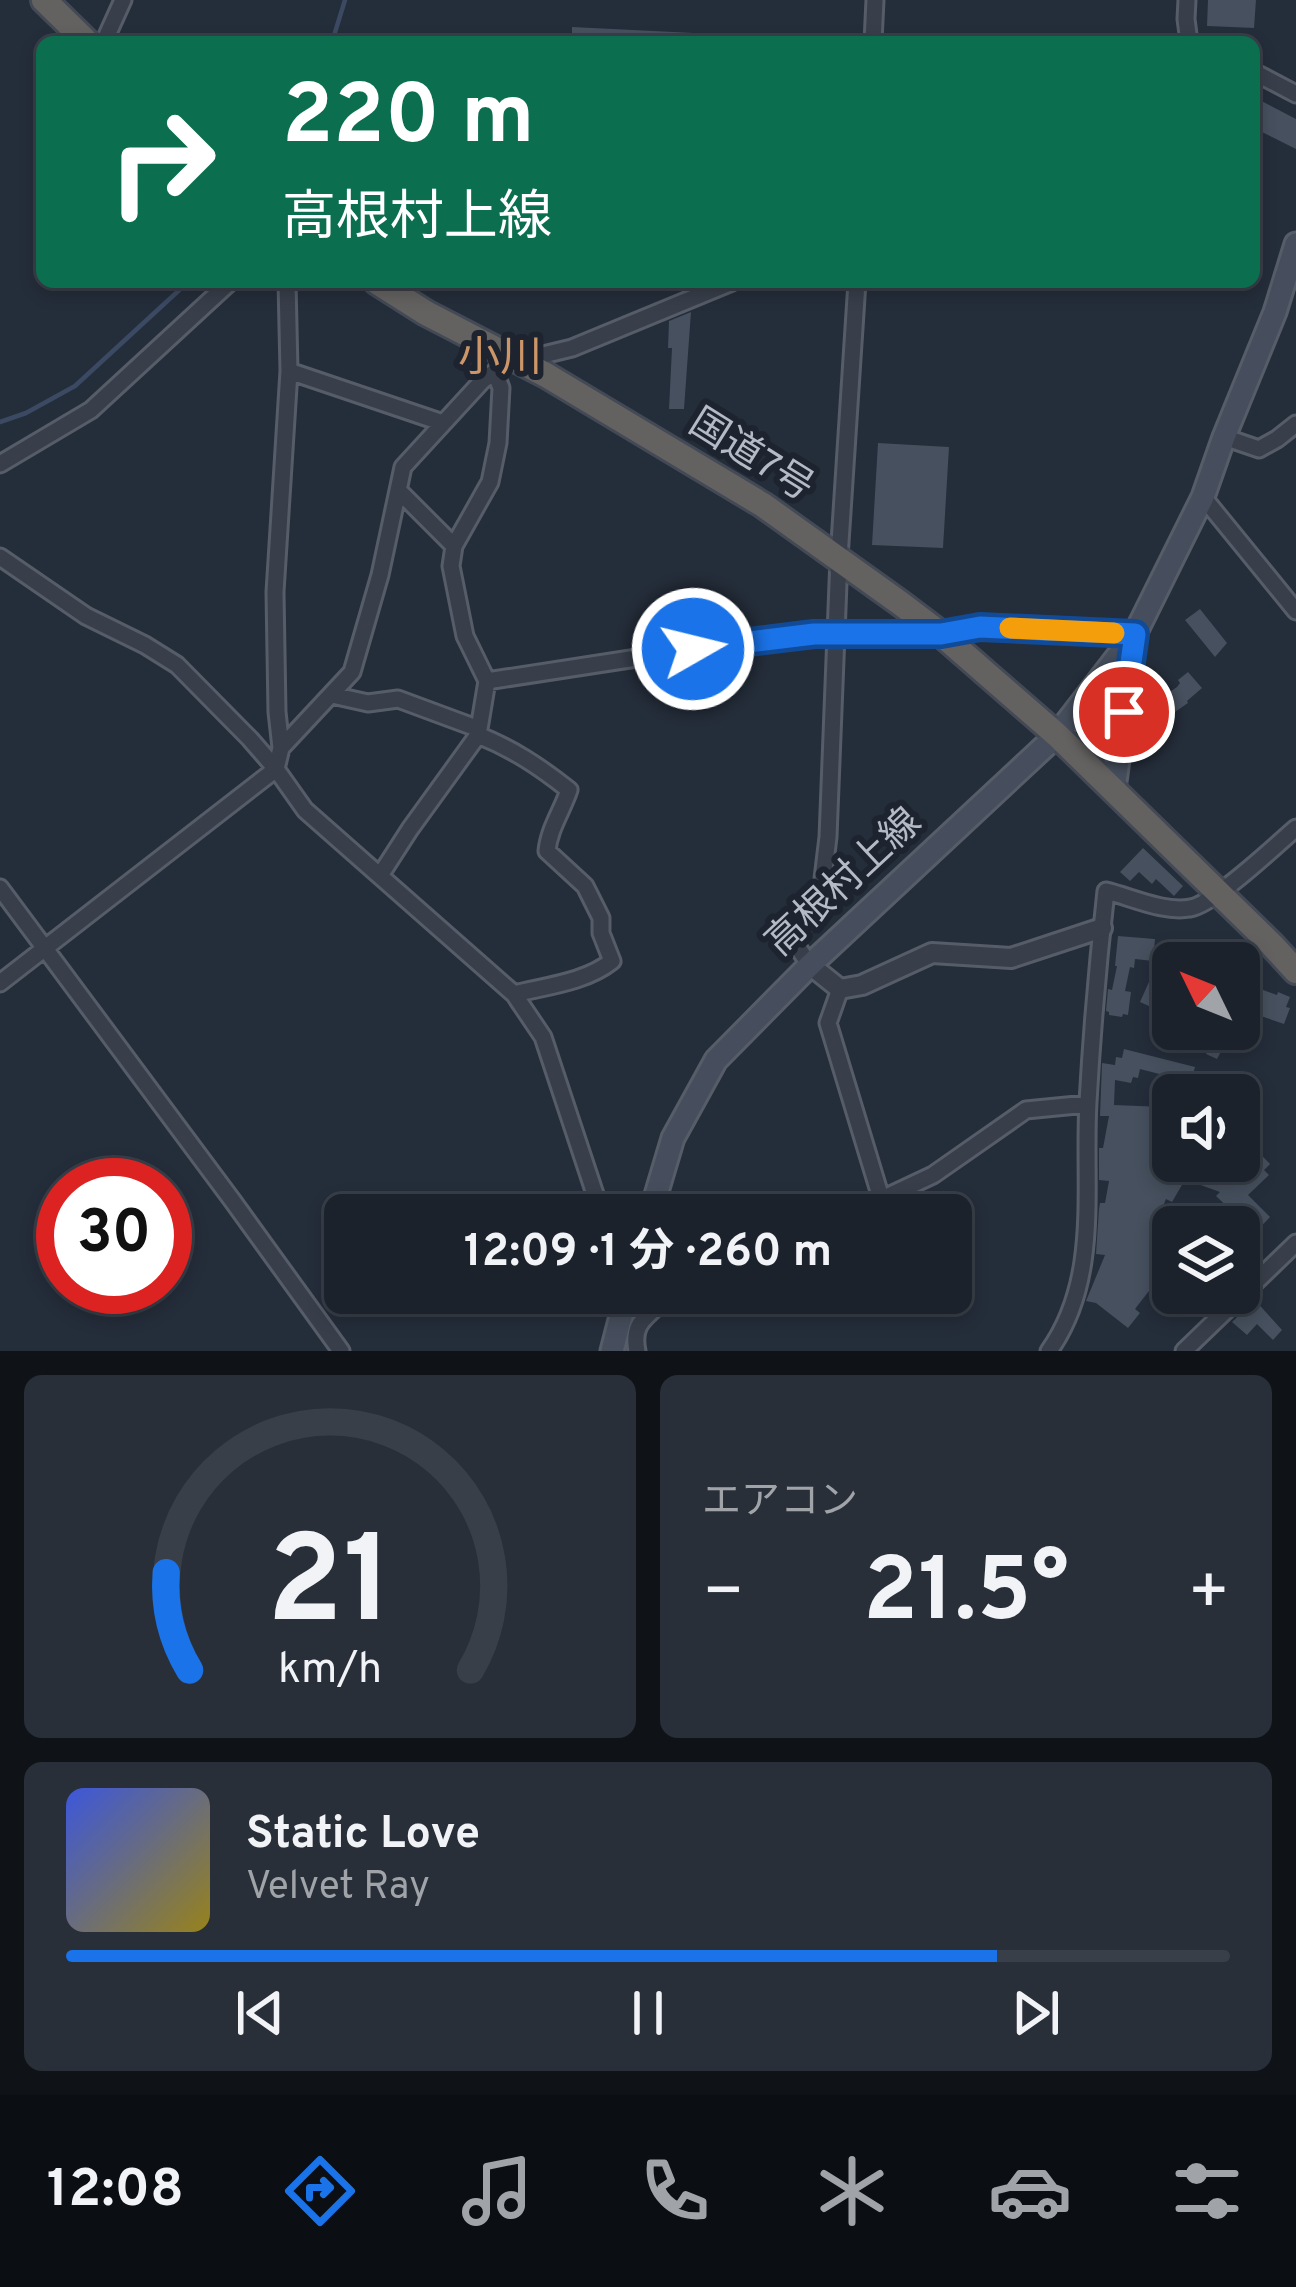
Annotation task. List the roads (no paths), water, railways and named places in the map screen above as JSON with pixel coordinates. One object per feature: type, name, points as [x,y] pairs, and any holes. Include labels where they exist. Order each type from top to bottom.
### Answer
[{"type":"highway","points":[[44,0],[81,36]]},
{"type":"highway","name":"国道7号","points":[[386,288],[501,364],[547,375],[763,505],[941,634],[1114,789],[1296,971]]},
{"type":"main road","name":"高根村上線","points":[[656,1194],[673,1138],[716,1060],[809,965],[1057,736],[1135,634],[1203,497],[1275,312],[1296,244]]},
{"type":"main road","name":"高根村上線","points":[[1114,789],[1135,634]]},
{"type":"main road","points":[[612,1351],[622,1314]]},
{"type":"street","points":[[107,36],[123,0]]},
{"type":"street","points":[[873,36],[875,0]]},
{"type":"street","points":[[1187,0],[1188,36]]},
{"type":"street","points":[[1260,75],[1296,94]]},
{"type":"street","points":[[0,464],[91,410],[223,288]]},
{"type":"street","points":[[0,983],[277,769],[281,748],[275,592],[289,370],[287,288]]},
{"type":"street","points":[[532,369],[539,356],[572,348],[717,288]]},
{"type":"street","points":[[857,288],[838,557],[828,837],[819,912],[794,941],[809,965],[840,988],[862,985],[932,953],[1011,958],[1102,928]]},
{"type":"street","points":[[281,748],[352,672],[380,575],[403,467],[501,364]]},
{"type":"street","points":[[381,874],[479,732],[487,680],[465,636],[451,566],[454,546],[490,482],[499,443],[501,364]]},
{"type":"street","points":[[289,370],[443,424]]},
{"type":"street","points":[[1224,436],[1259,448],[1296,424]]},
{"type":"street","points":[[399,491],[454,546]]},
{"type":"street","points":[[1203,497],[1296,611]]},
{"type":"street","points":[[0,557],[86,616],[177,665],[277,769],[305,810],[514,994],[543,1037],[595,1194]]},
{"type":"street","points":[[487,680],[734,643],[836,633],[941,634],[980,627],[1135,634]]},
{"type":"street","points":[[332,695],[368,703],[398,699],[510,748],[569,790],[548,836],[547,851],[585,886],[601,918],[601,934],[612,961],[584,975],[514,994]]},
{"type":"street","points":[[1049,1351],[1065,1329],[1085,1259],[1088,1104],[1106,891],[1171,908],[1193,908],[1296,828]]},
{"type":"street","points":[[0,887],[340,1351]]},
{"type":"street","points":[[840,988],[828,1023],[880,1194]]},
{"type":"street","points":[[890,1194],[933,1174],[1026,1110],[1088,1104]]},
{"type":"street","points":[[1184,1351],[1296,1243]]},
{"type":"street","points":[[638,1351],[635,1338],[647,1314]]},
{"type":"waterway","points":[[334,36],[345,0]]},
{"type":"waterway","points":[[0,422],[75,386],[181,288]]},
{"type":"district","name":"小川","points":[[500,360]]}]
